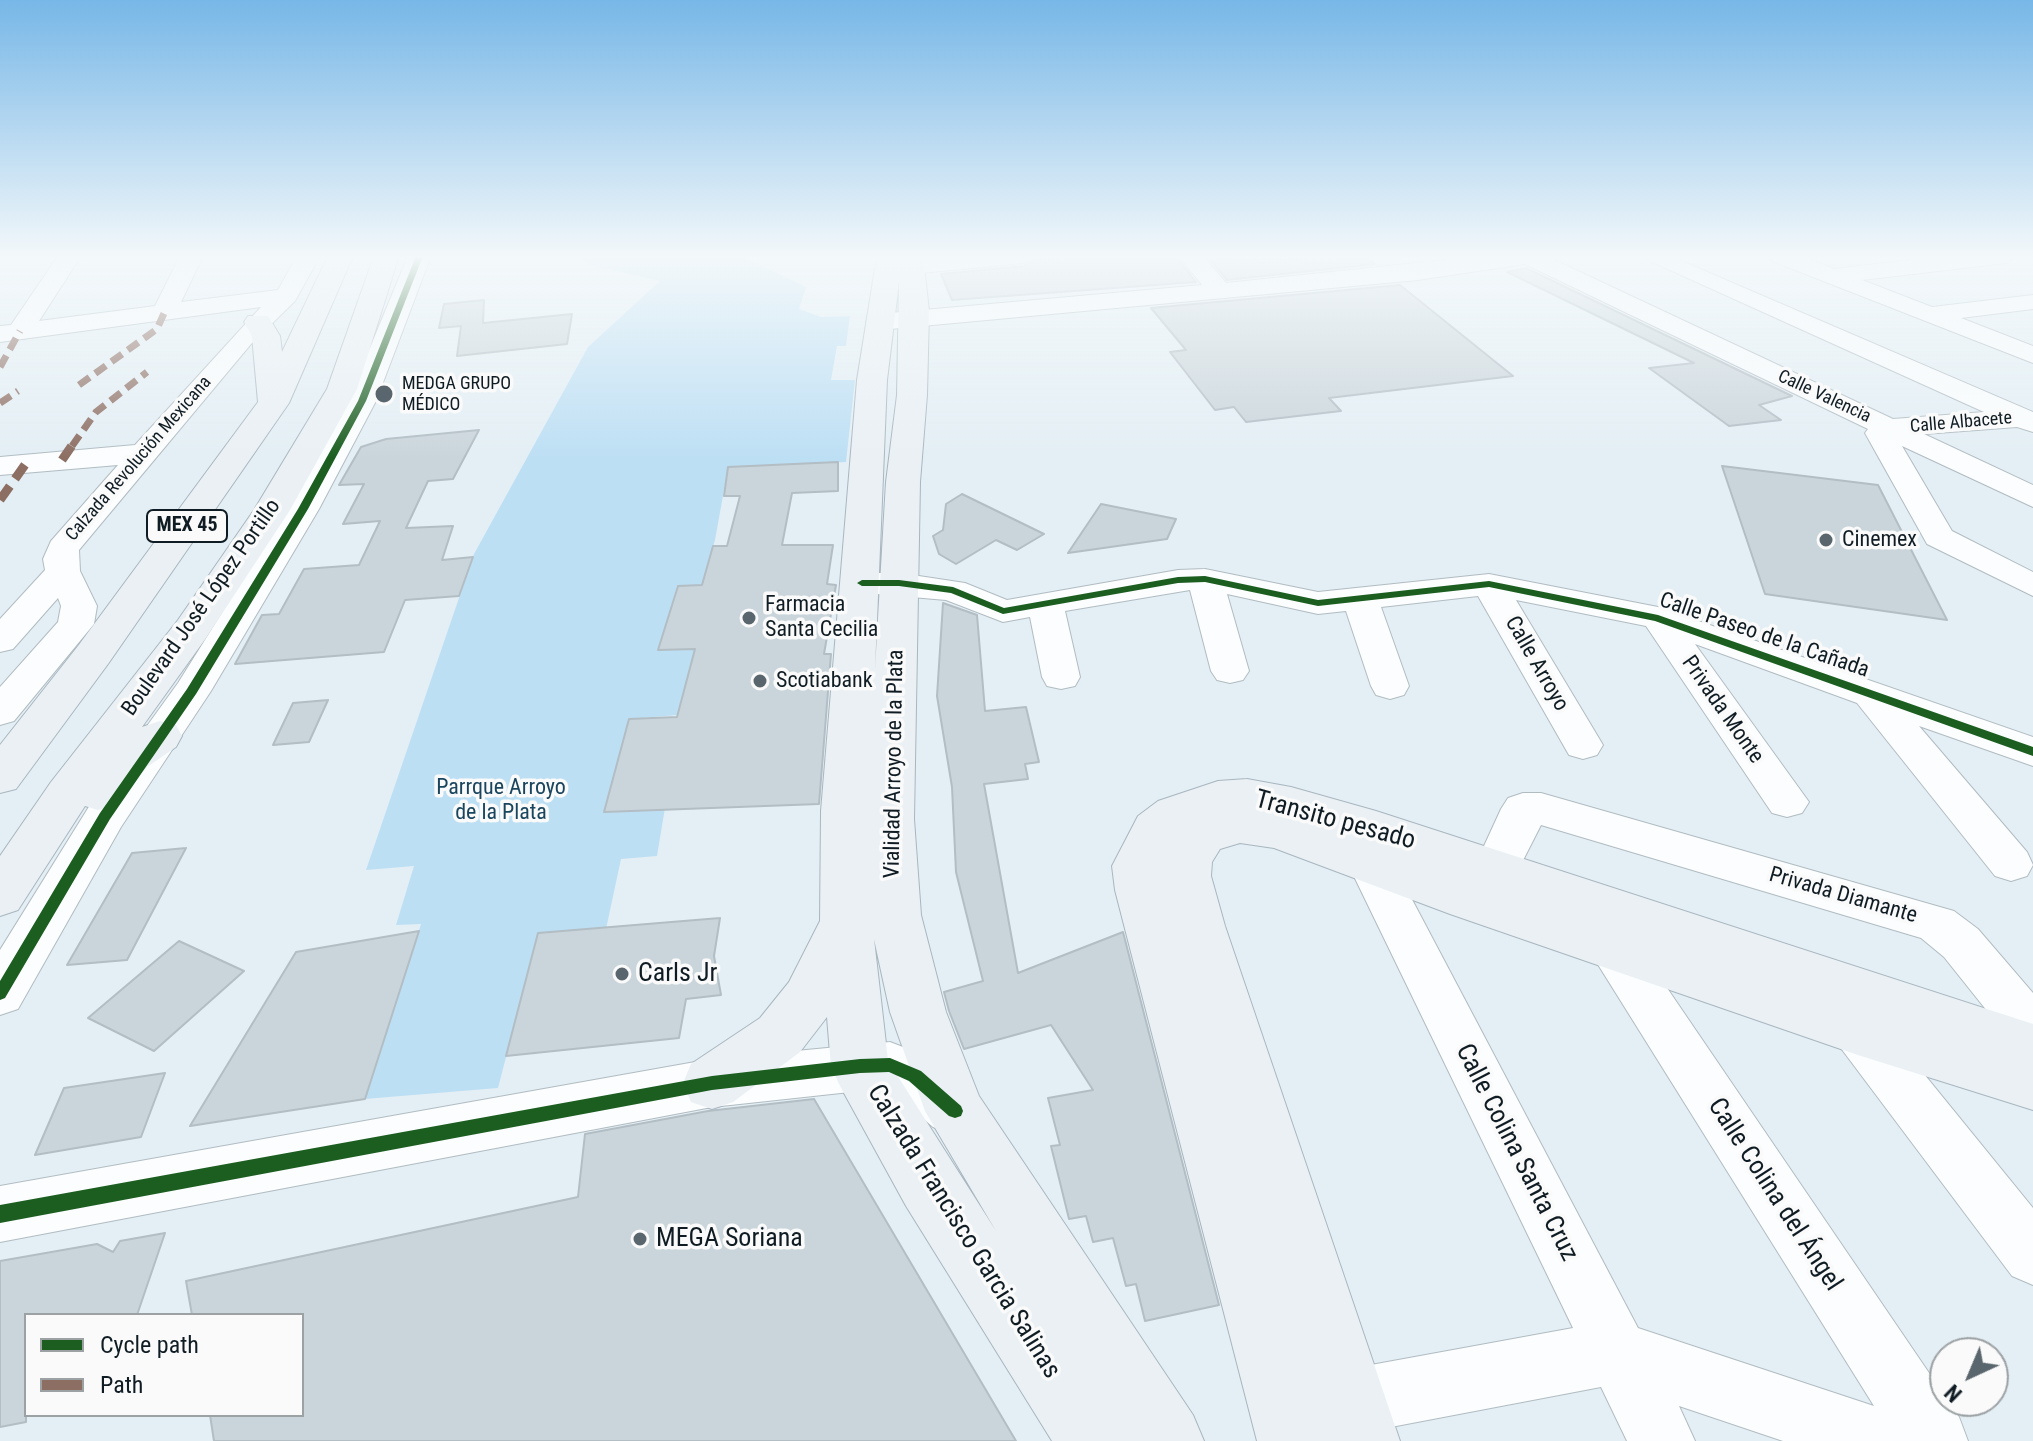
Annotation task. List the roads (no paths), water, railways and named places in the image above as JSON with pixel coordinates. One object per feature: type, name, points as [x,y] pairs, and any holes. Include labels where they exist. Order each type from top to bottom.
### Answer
[{"type":"main road","points":[[259,323],[266,336],[273,403]]},
{"type":"main road","name":"MEX 45","points":[[0,776],[93,655],[273,403],[310,323]]},
{"type":"main road","name":"Boulevard José López Portillo","points":[[0,896],[68,794],[192,629],[272,510],[342,389],[364,323]]},
{"type":"main road","points":[[879,323],[864,501],[880,583]]},
{"type":"main road","name":"Vialidad Arroyo de la Plata","points":[[913,323],[912,395],[903,482],[880,583],[895,915],[918,1012],[955,1111],[1167,1441]]},
{"type":"main road","name":"Calzada Francisco Garcia Salinas","points":[[880,583],[845,811],[846,921],[860,1066],[928,1185],[1094,1441]]},
{"type":"main road","points":[[0,908],[115,773],[160,736]]},
{"type":"main road","name":"Transito pesado","points":[[1319,1433],[1140,890],[1137,866],[1143,848],[1155,829],[1175,813],[1197,803],[1247,796],[1291,804],[1359,823],[2033,1049]]},
{"type":"main road","name":"Transito pesado","points":[[1319,1433],[1186,876],[1187,860],[1203,836],[1240,825],[1279,831],[1858,1031],[2033,1084]]},
{"type":"main road","points":[[712,1083],[780,1035],[809,999],[846,921]]},
{"type":"street","points":[[10,332],[75,323]]},
{"type":"street","name":"Calzada Revolución Mexicana","points":[[0,712],[76,624],[79,606],[63,571],[60,559],[63,548],[257,323]]},
{"type":"street","points":[[0,994],[105,816],[160,736],[303,509],[354,415],[395,323]]},
{"type":"street","name":"Calle Valencia","points":[[1670,323],[2033,497]]},
{"type":"street","points":[[1806,323],[2029,419]]},
{"type":"street","points":[[1952,323],[2033,355]]},
{"type":"street","name":"Calle Albacete","points":[[1890,428],[2029,419]]},
{"type":"street","points":[[1890,428],[1880,433],[1939,537],[2033,586]]},
{"type":"street","points":[[0,466],[146,453]]},
{"type":"street","points":[[0,641],[63,571]]},
{"type":"street","points":[[1205,579],[1230,671]]},
{"type":"street","name":"Calle Paseo de la Cañada","points":[[880,583],[953,590],[1003,611],[1178,580],[1205,579],[1318,603],[1489,584],[1658,618],[2033,752]]},
{"type":"street","name":"Calle Arroyo","points":[[1489,584],[1583,745]]},
{"type":"street","points":[[1360,598],[1390,686]]},
{"type":"street","points":[[1046,605],[1061,677]]},
{"type":"street","name":"Privada Monte","points":[[1658,618],[1787,802]]},
{"type":"street","points":[[1872,696],[2011,864]]},
{"type":"street","name":"Privada Diamante","points":[[1496,870],[1523,809],[1541,809],[1937,924],[1961,943],[2033,1030]]},
{"type":"street","name":"Calle Colina Santa Cruz","points":[[1371,864],[1662,1441]]},
{"type":"street","name":"Calle Colina del Ángel","points":[[1614,949],[1935,1441]]},
{"type":"street","points":[[1858,1031],[2033,1255]]},
{"type":"street","points":[[0,1214],[712,1083],[860,1066],[890,1065],[915,1076],[955,1111]]},
{"type":"street","points":[[1319,1433],[1616,1352],[1880,1441]]},
{"type":"place","name":"MEDGA GRUPO MÉDICO","points":[[384,394]]},
{"type":"place","name":"Cinemex","points":[[1826,540]]},
{"type":"place","name":"Farmacia Santa Cecilia","points":[[749,618]]},
{"type":"place","name":"Scotiabank","points":[[760,681]]},
{"type":"place","name":"Carls Jr","points":[[622,974]]},
{"type":"place","name":"MEGA Soriana","points":[[640,1239]]},
{"type":"park label","name":"Parrque Arroyo de la Plata","points":[[501,800]]}]
